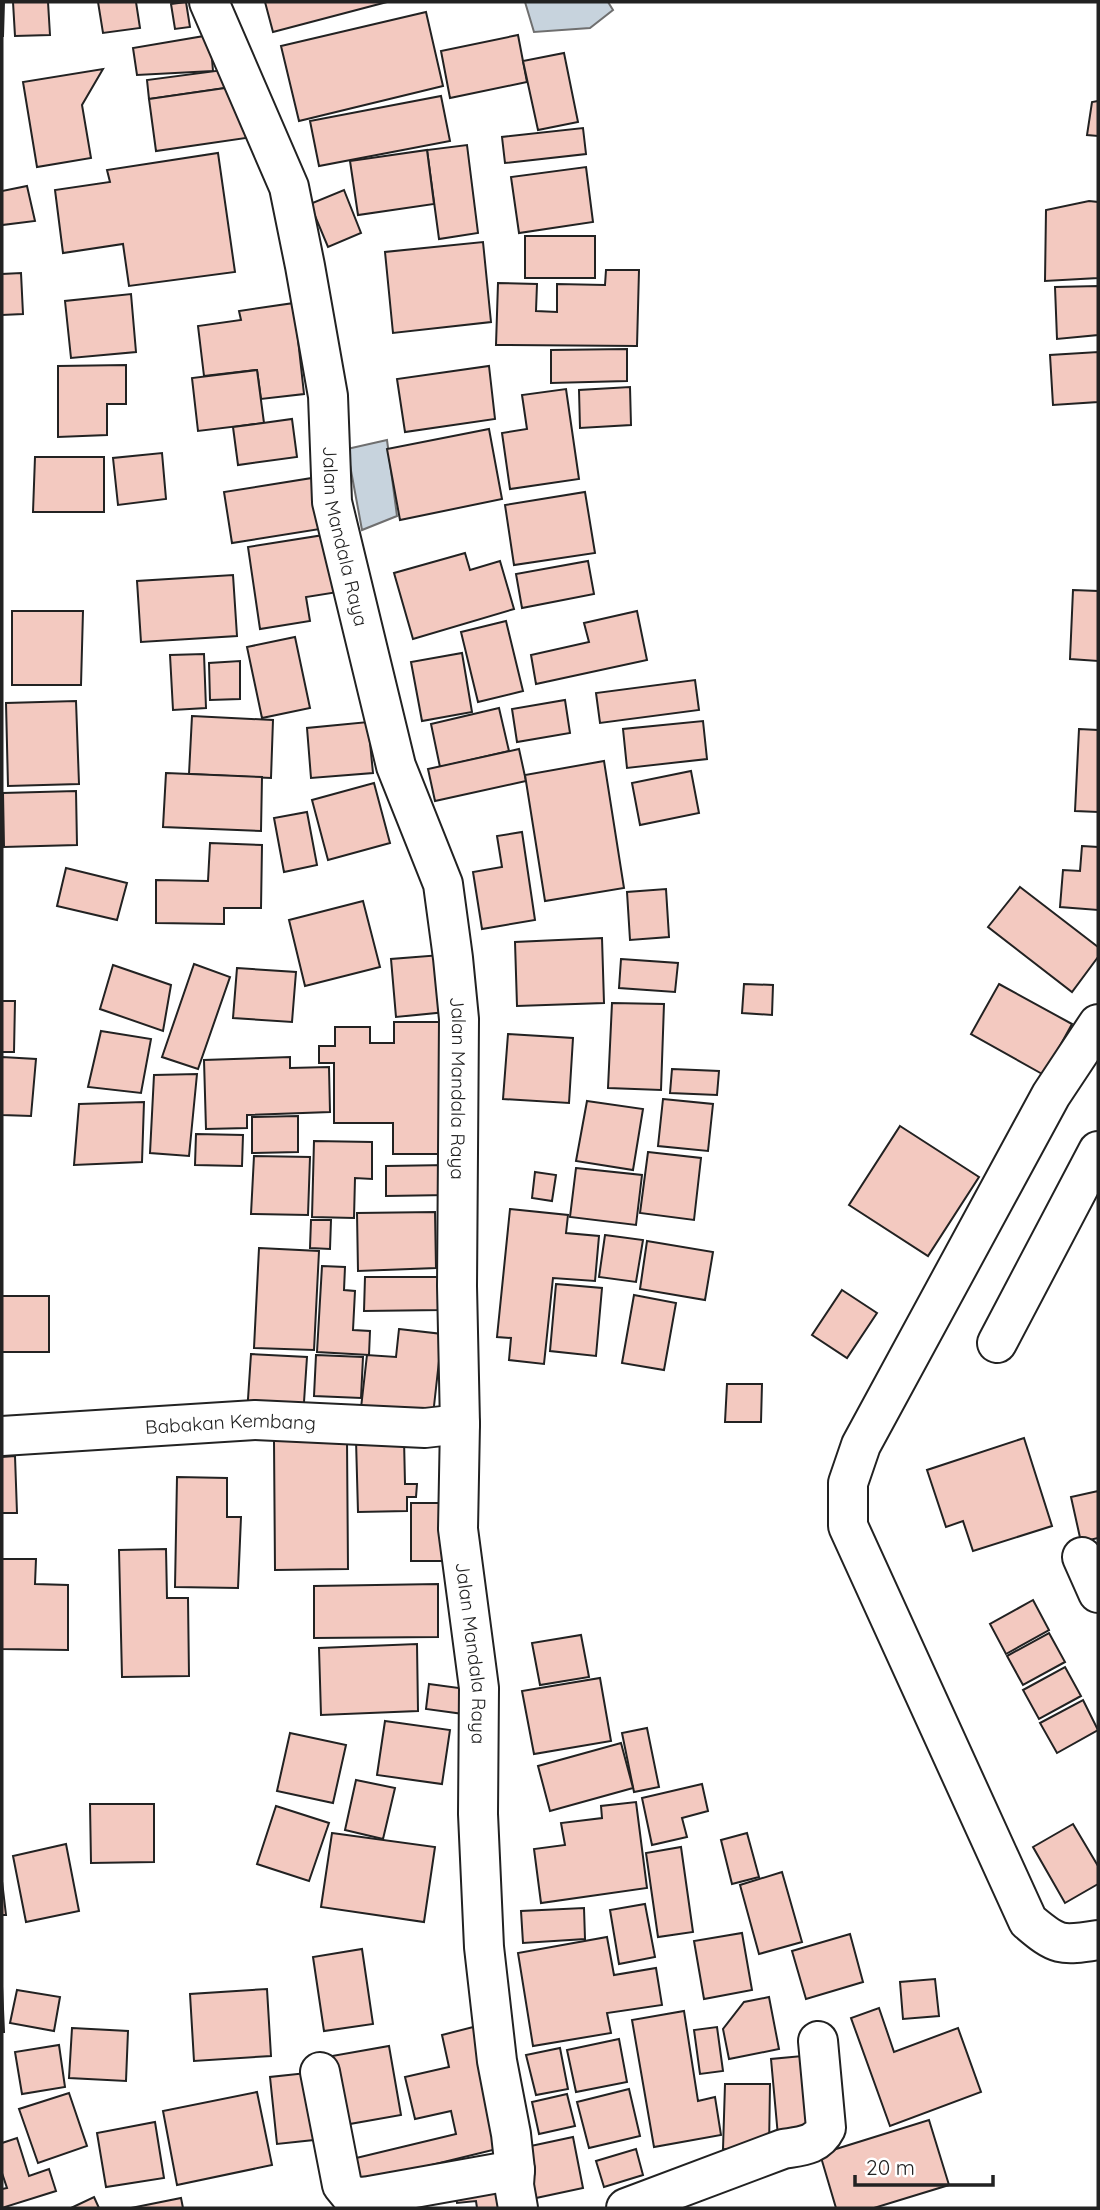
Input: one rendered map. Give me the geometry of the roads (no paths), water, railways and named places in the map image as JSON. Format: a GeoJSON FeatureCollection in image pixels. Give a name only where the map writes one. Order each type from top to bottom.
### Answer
{"type":"FeatureCollection","features":[{"type":"Feature","properties":{"kind":"street","name":"Jalan Mandala Raya"},"geometry":{"type":"LineString","coordinates":[[209,2],[289,187],[328,396],[332,502],[397,766],[443,884],[459,1020],[458,1529],[479,1688],[478,1814],[485,1947],[497,2061],[511,2134],[518,2208]]}},
{"type":"Feature","properties":{"kind":"street"},"geometry":{"type":"LineString","coordinates":[[1098,1024],[1051,1095],[860,1445],[848,1483],[848,1526],[1028,1921],[1050,1940],[1071,1945],[1098,1940]]}},
{"type":"Feature","properties":{"kind":"street"},"geometry":{"type":"LineString","coordinates":[[998,1343],[1098,1151]]}},
{"type":"Feature","properties":{"kind":"street","name":"Babakan Kembang"},"geometry":{"type":"LineString","coordinates":[[2,1436],[255,1420],[425,1428],[460,1424]]}},
{"type":"Feature","properties":{"kind":"street"},"geometry":{"type":"LineString","coordinates":[[1082,1557],[1098,1594]]}},
{"type":"Feature","properties":{"kind":"street"},"geometry":{"type":"LineString","coordinates":[[626,2208],[783,2149],[809,2145],[821,2138],[826,2129],[818,2041]]}},
{"type":"Feature","properties":{"kind":"street"},"geometry":{"type":"LineString","coordinates":[[320,2072],[342,2185],[351,2196],[364,2197],[515,2170]]}}]}
